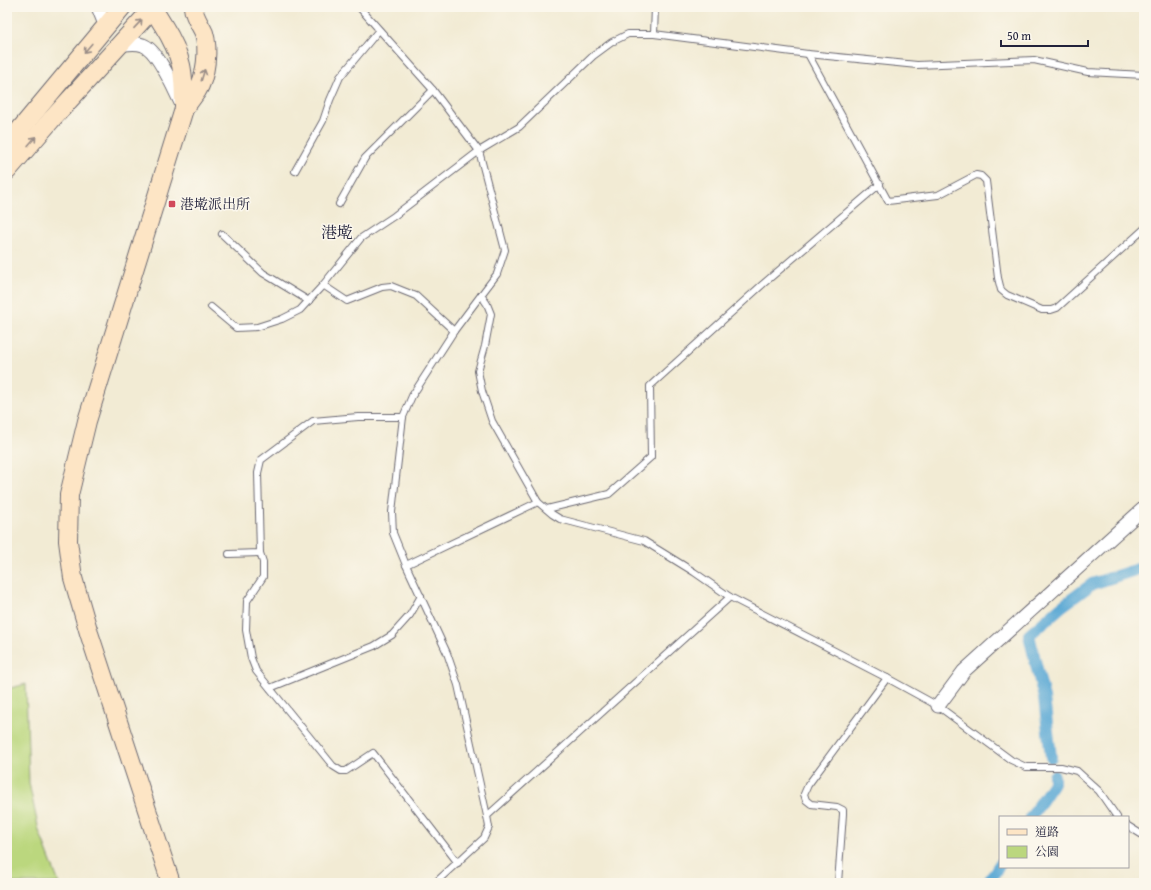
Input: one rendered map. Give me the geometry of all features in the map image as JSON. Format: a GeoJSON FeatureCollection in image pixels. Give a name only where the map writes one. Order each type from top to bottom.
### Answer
{"type":"FeatureCollection","features":[{"type":"Feature","properties":{"kind":"main road"},"geometry":{"type":"LineString","coordinates":[[7,145],[122,7]]}},
{"type":"Feature","properties":{"kind":"main road"},"geometry":{"type":"LineString","coordinates":[[7,171],[152,7],[172,40],[181,61],[184,75],[184,109],[87,421],[69,495],[68,540],[73,578],[89,632],[171,883]]}},
{"type":"Feature","properties":{"kind":"main road"},"geometry":{"type":"LineString","coordinates":[[184,109],[198,90],[205,66],[207,49],[204,33],[193,13],[193,7]]}},
{"type":"Feature","properties":{"kind":"street"},"geometry":{"type":"LineString","coordinates":[[98,7],[106,27]]}},
{"type":"Feature","properties":{"kind":"street"},"geometry":{"type":"LineString","coordinates":[[118,46],[135,43],[145,45],[157,57],[184,109]]}},
{"type":"Feature","properties":{"kind":"street"},"geometry":{"type":"LineString","coordinates":[[938,706],[964,670],[1144,508]]}},
{"type":"Feature","properties":{"kind":"lane"},"geometry":{"type":"LineString","coordinates":[[359,7],[433,90],[479,151],[505,250],[497,274],[454,331],[412,396],[403,416],[392,512],[393,532],[406,565],[447,653],[458,685],[489,827],[484,838],[434,883]]}},
{"type":"Feature","properties":{"kind":"lane"},"geometry":{"type":"LineString","coordinates":[[654,34],[655,7]]}},
{"type":"Feature","properties":{"kind":"lane"},"geometry":{"type":"LineString","coordinates":[[295,171],[323,121],[340,77],[379,30]]}},
{"type":"Feature","properties":{"kind":"lane"},"geometry":{"type":"LineString","coordinates":[[211,307],[236,328],[257,327],[282,319],[300,310],[323,285],[361,238],[394,216],[479,151],[519,127],[593,56],[612,42],[628,34],[654,34],[808,54],[917,65],[1034,60],[1088,72],[1144,75]]}},
{"type":"Feature","properties":{"kind":"lane"},"geometry":{"type":"LineString","coordinates":[[808,54],[888,201],[938,195],[976,175],[981,176],[986,181],[998,278],[1001,290],[1007,295],[1042,310],[1057,308],[1144,229]]}},
{"type":"Feature","properties":{"kind":"lane"},"geometry":{"type":"LineString","coordinates":[[339,204],[365,158],[433,90]]}},
{"type":"Feature","properties":{"kind":"lane"},"geometry":{"type":"LineString","coordinates":[[547,509],[609,494],[651,457],[650,386],[763,284],[880,184]]}},
{"type":"Feature","properties":{"kind":"lane"},"geometry":{"type":"LineString","coordinates":[[222,234],[263,273],[309,301]]}},
{"type":"Feature","properties":{"kind":"lane"},"geometry":{"type":"LineString","coordinates":[[323,285],[347,301],[382,287],[391,286],[416,296],[454,331]]}},
{"type":"Feature","properties":{"kind":"lane"},"geometry":{"type":"LineString","coordinates":[[481,295],[491,314],[485,346],[478,371],[482,391],[492,421],[538,502],[552,514],[560,518],[644,541],[694,572],[730,597],[938,706],[1011,760],[1026,768],[1061,767],[1077,771],[1099,791],[1117,816]]}},
{"type":"Feature","properties":{"kind":"lane"},"geometry":{"type":"LineString","coordinates":[[403,416],[358,417],[313,421],[261,460],[258,473],[260,553],[263,562],[263,577],[247,601],[246,630],[251,658],[256,671],[333,766],[341,771],[346,771],[373,753],[458,863]]}},
{"type":"Feature","properties":{"kind":"lane"},"geometry":{"type":"LineString","coordinates":[[406,565],[538,502]]}},
{"type":"Feature","properties":{"kind":"lane"},"geometry":{"type":"LineString","coordinates":[[229,554],[260,553]]}},
{"type":"Feature","properties":{"kind":"lane"},"geometry":{"type":"LineString","coordinates":[[270,688],[374,646],[392,635],[410,615],[421,596]]}},
{"type":"Feature","properties":{"kind":"lane"},"geometry":{"type":"LineString","coordinates":[[487,816],[730,597]]}},
{"type":"Feature","properties":{"kind":"lane"},"geometry":{"type":"LineString","coordinates":[[838,883],[844,814],[842,810],[837,807],[811,804],[806,800],[804,794],[808,784],[887,678]]}},
{"type":"Feature","properties":{"kind":"lane"},"geometry":{"type":"LineString","coordinates":[[1129,827],[1144,836]]}},
{"type":"Feature","properties":{"kind":"green space"},"geometry":{"type":"Polygon","coordinates":[[[26,684],[29,783],[39,831],[59,883],[7,883],[7,689],[26,684]]]}},
{"type":"Feature","properties":{"kind":"waterway"},"geometry":{"type":"LineString","coordinates":[[1051,757],[1044,698],[1029,635],[1061,607],[1092,584],[1144,567]]}},
{"type":"Feature","properties":{"kind":"waterway"},"geometry":{"type":"LineString","coordinates":[[1032,816],[1054,783],[1054,776]]}},
{"type":"Feature","properties":{"kind":"waterway"},"geometry":{"type":"LineString","coordinates":[[988,883],[999,866]]}},
{"type":"Feature","properties":{"kind":"place","name":"港墘派出所"},"geometry":{"type":"Point","coordinates":[172,204]}},
{"type":"Feature","properties":{"kind":"district","name":"港墘"},"geometry":{"type":"Point","coordinates":[337,232]}}]}
